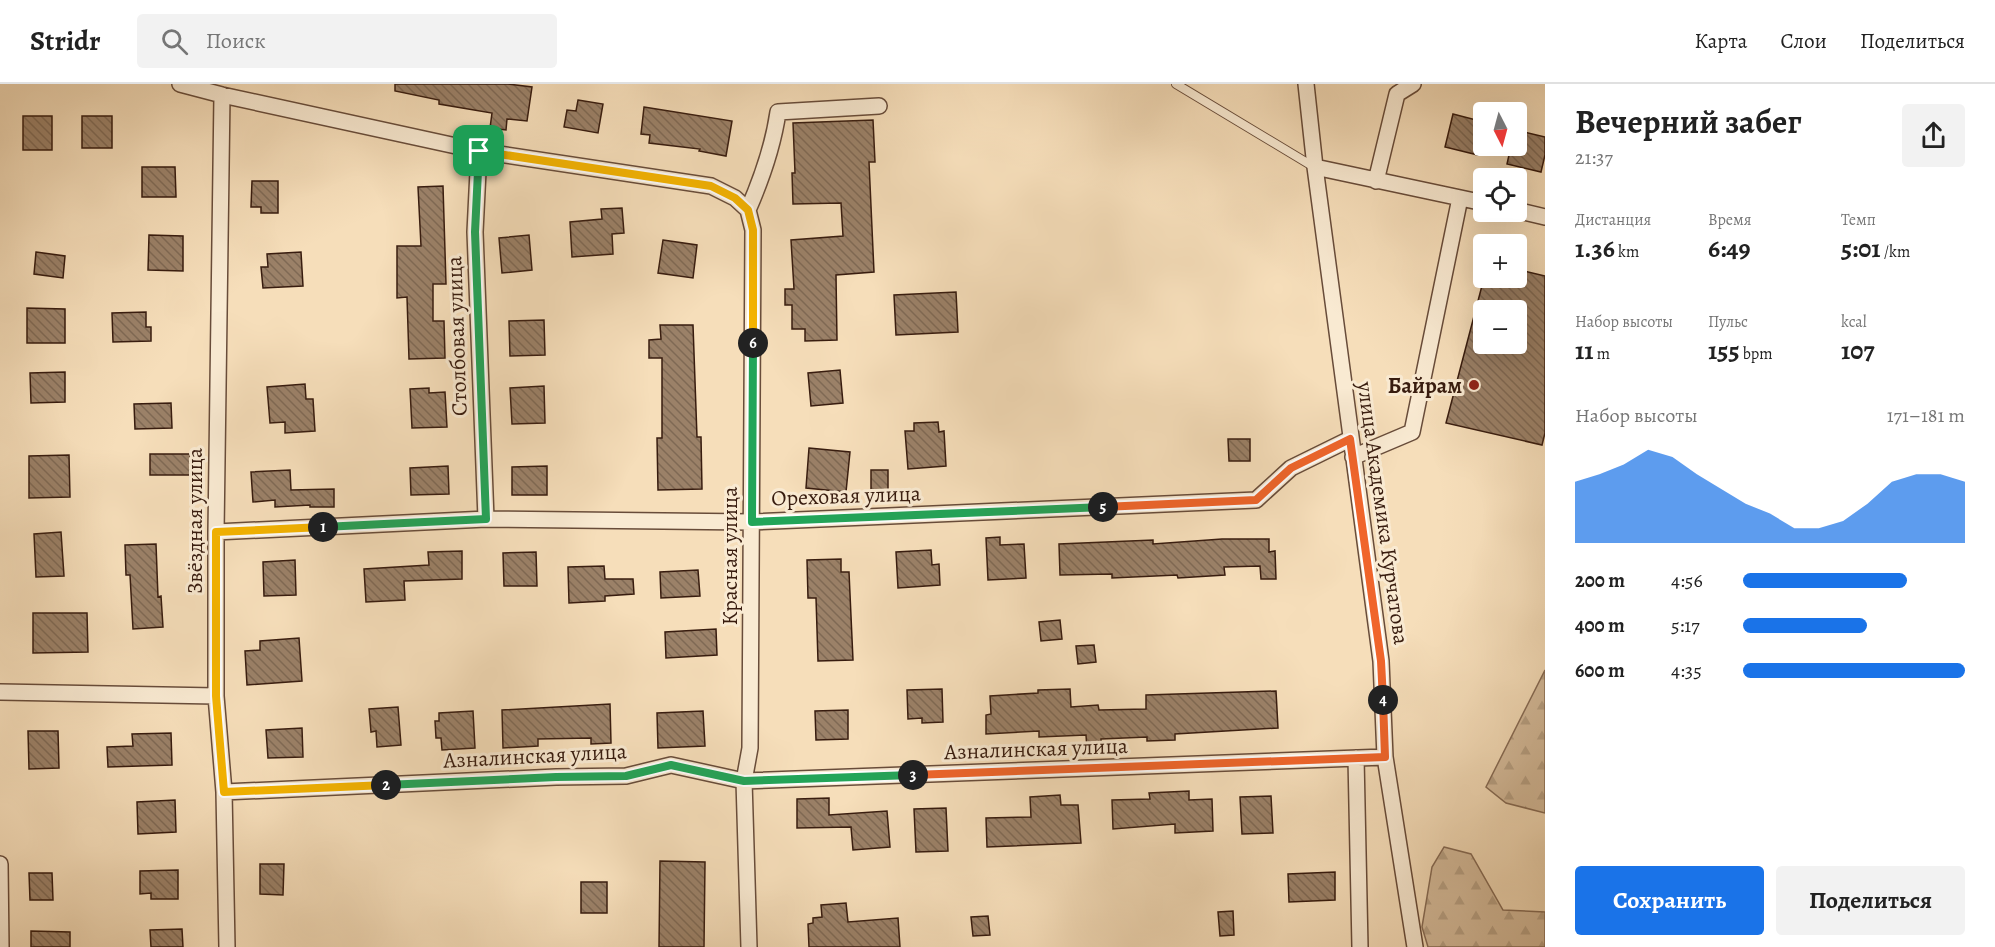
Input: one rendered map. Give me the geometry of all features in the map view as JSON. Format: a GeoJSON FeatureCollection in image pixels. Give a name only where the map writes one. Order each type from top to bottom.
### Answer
{"type":"FeatureCollection","features":[{"type":"Feature","properties":{"kind":"street"},"geometry":{"type":"LineString","coordinates":[[180,84],[479,151],[711,186],[735,198],[748,210],[766,167],[775,136],[778,112],[879,106]]}},
{"type":"Feature","properties":{"kind":"street","name":"улица Академика Курчатова"},"geometry":{"type":"LineString","coordinates":[[1306,84],[1350,439],[1381,661],[1385,757],[1415,947]]}},
{"type":"Feature","properties":{"kind":"street"},"geometry":{"type":"LineString","coordinates":[[1376,180],[1397,94],[1413,84]]}},
{"type":"Feature","properties":{"kind":"street","name":"Звёздная улица"},"geometry":{"type":"LineString","coordinates":[[222,95],[216,696],[224,792],[227,947]]}},
{"type":"Feature","properties":{"kind":"street","name":"Столбовая улица"},"geometry":{"type":"LineString","coordinates":[[479,151],[475,232],[486,519]]}},
{"type":"Feature","properties":{"kind":"street"},"geometry":{"type":"LineString","coordinates":[[1315,167],[1473,201]]}},
{"type":"Feature","properties":{"kind":"street"},"geometry":{"type":"LineString","coordinates":[[1353,457],[1412,432],[1460,198]]}},
{"type":"Feature","properties":{"kind":"street","name":"Красная улица"},"geometry":{"type":"LineString","coordinates":[[748,210],[753,230],[750,748],[744,781],[749,947]]}},
{"type":"Feature","properties":{"kind":"street"},"geometry":{"type":"LineString","coordinates":[[1527,212],[1545,216]]}},
{"type":"Feature","properties":{"kind":"street","name":"Ореховая улица"},"geometry":{"type":"LineString","coordinates":[[216,532],[486,519],[752,522],[1256,500],[1291,468],[1350,439]]}},
{"type":"Feature","properties":{"kind":"street"},"geometry":{"type":"LineString","coordinates":[[0,692],[216,696]]}},
{"type":"Feature","properties":{"kind":"street","name":"Азналинская улица"},"geometry":{"type":"LineString","coordinates":[[224,792],[626,776],[671,765],[744,781],[1385,757]]}},
{"type":"Feature","properties":{"kind":"street"},"geometry":{"type":"LineString","coordinates":[[1356,758],[1360,947]]}},
{"type":"Feature","properties":{"kind":"street"},"geometry":{"type":"LineString","coordinates":[[0,864],[1,947]]}},
{"type":"Feature","properties":{"kind":"lane"},"geometry":{"type":"LineString","coordinates":[[1176,84],[1315,167]]}},
{"type":"Feature","properties":{"kind":"green space"},"geometry":{"type":"Polygon","coordinates":[[[1545,670],[1545,813],[1506,803],[1486,787],[1545,670]]]}},
{"type":"Feature","properties":{"kind":"green space"},"geometry":{"type":"Polygon","coordinates":[[[1444,847],[1471,854],[1503,910],[1545,912],[1545,947],[1428,947],[1422,927],[1432,867],[1444,847]]]}},
{"type":"Feature","properties":{"kind":"building"},"geometry":{"type":"Polygon","coordinates":[[[395,84],[508,84],[532,87],[527,121],[507,119],[506,130],[490,128],[492,113],[439,104],[439,100],[395,91],[395,84]]]}},
{"type":"Feature","properties":{"kind":"building"},"geometry":{"type":"Polygon","coordinates":[[[578,100],[603,104],[598,133],[564,127],[567,110],[576,111],[578,100]]]}},
{"type":"Feature","properties":{"kind":"building"},"geometry":{"type":"Polygon","coordinates":[[[644,107],[732,121],[726,156],[699,151],[700,149],[649,143],[650,135],[641,134],[644,107]]]}},
{"type":"Feature","properties":{"kind":"building"},"geometry":{"type":"Polygon","coordinates":[[[1453,114],[1473,119],[1473,154],[1445,147],[1453,114]]]}},
{"type":"Feature","properties":{"kind":"building"},"geometry":{"type":"Polygon","coordinates":[[[23,116],[52,116],[52,150],[23,150],[23,116]]]}},
{"type":"Feature","properties":{"kind":"building"},"geometry":{"type":"Polygon","coordinates":[[[82,116],[112,116],[112,148],[82,148],[82,116]]]}},
{"type":"Feature","properties":{"kind":"building"},"geometry":{"type":"Polygon","coordinates":[[[873,120],[875,162],[869,162],[874,272],[836,275],[837,340],[805,341],[805,329],[792,329],[792,305],[785,305],[785,289],[794,289],[791,240],[843,236],[841,203],[793,204],[792,173],[795,173],[793,123],[873,120]]]}},
{"type":"Feature","properties":{"kind":"building"},"geometry":{"type":"Polygon","coordinates":[[[1527,133],[1545,137],[1545,155],[1541,172],[1507,164],[1509,156],[1527,156],[1527,133]]]}},
{"type":"Feature","properties":{"kind":"building"},"geometry":{"type":"Polygon","coordinates":[[[142,167],[175,167],[176,197],[142,197],[142,167]]]}},
{"type":"Feature","properties":{"kind":"building"},"geometry":{"type":"Polygon","coordinates":[[[252,181],[278,181],[278,213],[261,213],[261,207],[251,207],[252,181]]]}},
{"type":"Feature","properties":{"kind":"building"},"geometry":{"type":"Polygon","coordinates":[[[443,186],[446,284],[433,284],[433,321],[444,321],[445,358],[409,359],[407,297],[397,298],[397,246],[421,246],[418,187],[443,186]]]}},
{"type":"Feature","properties":{"kind":"building"},"geometry":{"type":"Polygon","coordinates":[[[622,208],[624,233],[612,234],[613,254],[572,257],[570,222],[602,219],[601,209],[622,208]]]}},
{"type":"Feature","properties":{"kind":"building"},"geometry":{"type":"Polygon","coordinates":[[[149,235],[183,236],[183,271],[148,270],[149,235]]]}},
{"type":"Feature","properties":{"kind":"building"},"geometry":{"type":"Polygon","coordinates":[[[529,235],[532,270],[502,273],[499,238],[529,235]]]}},
{"type":"Feature","properties":{"kind":"building"},"geometry":{"type":"Polygon","coordinates":[[[663,240],[697,245],[693,278],[658,273],[663,240]]]}},
{"type":"Feature","properties":{"kind":"building"},"geometry":{"type":"Polygon","coordinates":[[[36,252],[65,256],[63,278],[34,274],[36,252]]]}},
{"type":"Feature","properties":{"kind":"building"},"geometry":{"type":"Polygon","coordinates":[[[301,252],[303,286],[263,288],[261,267],[268,267],[267,254],[301,252]]]}},
{"type":"Feature","properties":{"kind":"building"},"geometry":{"type":"Polygon","coordinates":[[[1527,272],[1545,276],[1545,433],[1542,445],[1446,423],[1473,320],[1473,354],[1527,354],[1527,300],[1478,300],[1481,288],[1527,288],[1527,272]]]}},
{"type":"Feature","properties":{"kind":"building"},"geometry":{"type":"Polygon","coordinates":[[[956,292],[958,332],[896,335],[894,295],[956,292]]]}},
{"type":"Feature","properties":{"kind":"building"},"geometry":{"type":"Polygon","coordinates":[[[27,308],[65,309],[65,343],[27,343],[27,308]]]}},
{"type":"Feature","properties":{"kind":"building"},"geometry":{"type":"Polygon","coordinates":[[[146,312],[146,327],[151,327],[151,341],[113,342],[112,313],[146,312]]]}},
{"type":"Feature","properties":{"kind":"building"},"geometry":{"type":"Polygon","coordinates":[[[544,320],[545,355],[510,356],[509,321],[544,320]]]}},
{"type":"Feature","properties":{"kind":"building"},"geometry":{"type":"Polygon","coordinates":[[[660,325],[693,325],[697,437],[701,437],[702,489],[658,490],[657,438],[662,438],[662,358],[649,358],[649,340],[661,339],[660,325]]]}},
{"type":"Feature","properties":{"kind":"building"},"geometry":{"type":"Polygon","coordinates":[[[840,370],[843,403],[811,406],[808,373],[840,370]]]}},
{"type":"Feature","properties":{"kind":"building"},"geometry":{"type":"Polygon","coordinates":[[[65,372],[65,402],[31,403],[30,373],[65,372]]]}},
{"type":"Feature","properties":{"kind":"building"},"geometry":{"type":"Polygon","coordinates":[[[305,384],[306,399],[313,399],[315,431],[285,433],[285,422],[270,423],[267,387],[305,384]]]}},
{"type":"Feature","properties":{"kind":"building"},"geometry":{"type":"Polygon","coordinates":[[[544,386],[545,423],[512,424],[510,388],[544,386]]]}},
{"type":"Feature","properties":{"kind":"building"},"geometry":{"type":"Polygon","coordinates":[[[429,388],[429,393],[445,392],[447,427],[412,428],[410,389],[429,388]]]}},
{"type":"Feature","properties":{"kind":"building"},"geometry":{"type":"Polygon","coordinates":[[[171,403],[172,428],[135,429],[134,404],[171,403]]]}},
{"type":"Feature","properties":{"kind":"building"},"geometry":{"type":"Polygon","coordinates":[[[938,422],[939,432],[944,431],[946,466],[908,469],[905,431],[914,431],[914,423],[938,422]]]}},
{"type":"Feature","properties":{"kind":"building"},"geometry":{"type":"Polygon","coordinates":[[[1228,439],[1250,439],[1250,461],[1229,461],[1228,439]]]}},
{"type":"Feature","properties":{"kind":"building"},"geometry":{"type":"Polygon","coordinates":[[[809,448],[850,452],[846,492],[806,488],[809,448]]]}},
{"type":"Feature","properties":{"kind":"building"},"geometry":{"type":"Polygon","coordinates":[[[150,454],[190,454],[190,475],[150,475],[150,454]]]}},
{"type":"Feature","properties":{"kind":"building"},"geometry":{"type":"Polygon","coordinates":[[[69,455],[70,497],[29,498],[29,456],[69,455]]]}},
{"type":"Feature","properties":{"kind":"building"},"geometry":{"type":"Polygon","coordinates":[[[448,466],[449,494],[411,495],[410,468],[448,466]]]}},
{"type":"Feature","properties":{"kind":"building"},"geometry":{"type":"Polygon","coordinates":[[[547,466],[547,495],[512,495],[512,467],[547,466]]]}},
{"type":"Feature","properties":{"kind":"building"},"geometry":{"type":"Polygon","coordinates":[[[290,470],[291,490],[334,489],[334,507],[310,507],[310,505],[275,507],[275,500],[253,502],[251,472],[290,470]]]}},
{"type":"Feature","properties":{"kind":"building"},"geometry":{"type":"Polygon","coordinates":[[[871,470],[888,470],[888,494],[871,494],[871,470]]]}},
{"type":"Feature","properties":{"kind":"building"},"geometry":{"type":"Polygon","coordinates":[[[61,532],[64,576],[36,577],[34,534],[61,532]]]}},
{"type":"Feature","properties":{"kind":"building"},"geometry":{"type":"Polygon","coordinates":[[[1000,537],[1000,545],[1024,544],[1026,578],[988,580],[986,538],[1000,537]]]}},
{"type":"Feature","properties":{"kind":"building"},"geometry":{"type":"Polygon","coordinates":[[[1222,539],[1269,539],[1269,552],[1275,551],[1276,579],[1261,579],[1260,566],[1224,567],[1225,575],[1178,578],[1177,575],[1112,578],[1112,574],[1060,575],[1059,544],[1153,540],[1153,544],[1222,539]]]}},
{"type":"Feature","properties":{"kind":"building"},"geometry":{"type":"Polygon","coordinates":[[[156,544],[158,597],[161,596],[163,627],[133,629],[130,575],[126,575],[125,545],[156,544]]]}},
{"type":"Feature","properties":{"kind":"building"},"geometry":{"type":"Polygon","coordinates":[[[931,550],[932,565],[939,564],[940,585],[898,588],[896,552],[931,550]]]}},
{"type":"Feature","properties":{"kind":"building"},"geometry":{"type":"Polygon","coordinates":[[[462,551],[462,579],[404,581],[405,600],[366,602],[364,569],[429,565],[428,552],[462,551]]]}},
{"type":"Feature","properties":{"kind":"building"},"geometry":{"type":"Polygon","coordinates":[[[536,552],[537,586],[504,586],[503,553],[536,552]]]}},
{"type":"Feature","properties":{"kind":"building"},"geometry":{"type":"Polygon","coordinates":[[[841,559],[841,572],[849,572],[853,660],[818,661],[816,598],[808,598],[807,560],[841,559]]]}},
{"type":"Feature","properties":{"kind":"building"},"geometry":{"type":"Polygon","coordinates":[[[295,560],[296,595],[264,596],[263,562],[295,560]]]}},
{"type":"Feature","properties":{"kind":"building"},"geometry":{"type":"Polygon","coordinates":[[[604,566],[605,579],[633,579],[634,594],[605,596],[605,601],[569,603],[568,567],[604,566]]]}},
{"type":"Feature","properties":{"kind":"building"},"geometry":{"type":"Polygon","coordinates":[[[698,570],[700,596],[661,598],[660,572],[698,570]]]}},
{"type":"Feature","properties":{"kind":"building"},"geometry":{"type":"Polygon","coordinates":[[[33,613],[87,613],[88,652],[33,653],[33,613]]]}},
{"type":"Feature","properties":{"kind":"building"},"geometry":{"type":"Polygon","coordinates":[[[1060,620],[1062,639],[1041,641],[1039,622],[1060,620]]]}},
{"type":"Feature","properties":{"kind":"building"},"geometry":{"type":"Polygon","coordinates":[[[716,629],[717,655],[666,658],[665,632],[716,629]]]}},
{"type":"Feature","properties":{"kind":"building"},"geometry":{"type":"Polygon","coordinates":[[[299,638],[302,681],[247,685],[245,651],[260,650],[260,641],[299,638]]]}},
{"type":"Feature","properties":{"kind":"building"},"geometry":{"type":"Polygon","coordinates":[[[1094,645],[1096,662],[1078,664],[1076,646],[1094,645]]]}},
{"type":"Feature","properties":{"kind":"building"},"geometry":{"type":"Polygon","coordinates":[[[942,689],[943,722],[922,723],[922,718],[908,719],[907,690],[942,689]]]}},
{"type":"Feature","properties":{"kind":"building"},"geometry":{"type":"Polygon","coordinates":[[[1070,689],[1071,707],[1098,705],[1099,710],[1146,709],[1146,695],[1276,691],[1278,728],[1175,734],[1175,740],[1147,741],[1147,737],[1101,739],[1101,749],[1087,750],[1086,735],[1039,737],[1039,731],[986,734],[986,715],[991,714],[990,696],[1070,689]]]}},
{"type":"Feature","properties":{"kind":"building"},"geometry":{"type":"Polygon","coordinates":[[[610,704],[611,743],[591,744],[591,738],[538,739],[538,746],[503,748],[502,710],[610,704]]]}},
{"type":"Feature","properties":{"kind":"building"},"geometry":{"type":"Polygon","coordinates":[[[398,707],[401,745],[377,747],[376,731],[371,732],[369,709],[398,707]]]}},
{"type":"Feature","properties":{"kind":"building"},"geometry":{"type":"Polygon","coordinates":[[[848,710],[848,739],[816,740],[815,711],[848,710]]]}},
{"type":"Feature","properties":{"kind":"building"},"geometry":{"type":"Polygon","coordinates":[[[473,711],[475,748],[442,750],[441,738],[436,738],[435,721],[439,721],[439,713],[473,711]]]}},
{"type":"Feature","properties":{"kind":"building"},"geometry":{"type":"Polygon","coordinates":[[[703,711],[705,746],[658,748],[657,713],[703,711]]]}},
{"type":"Feature","properties":{"kind":"building"},"geometry":{"type":"Polygon","coordinates":[[[302,728],[303,757],[268,758],[266,730],[302,728]]]}},
{"type":"Feature","properties":{"kind":"building"},"geometry":{"type":"Polygon","coordinates":[[[28,731],[58,731],[59,768],[29,769],[28,731]]]}},
{"type":"Feature","properties":{"kind":"building"},"geometry":{"type":"Polygon","coordinates":[[[171,733],[172,765],[108,767],[107,747],[133,746],[132,734],[171,733]]]}},
{"type":"Feature","properties":{"kind":"building"},"geometry":{"type":"Polygon","coordinates":[[[1189,791],[1189,800],[1212,799],[1213,831],[1175,833],[1175,824],[1113,829],[1112,800],[1150,799],[1149,793],[1189,791]]]}},
{"type":"Feature","properties":{"kind":"building"},"geometry":{"type":"Polygon","coordinates":[[[1060,795],[1061,805],[1078,805],[1081,843],[987,847],[986,818],[1031,817],[1030,797],[1060,795]]]}},
{"type":"Feature","properties":{"kind":"building"},"geometry":{"type":"Polygon","coordinates":[[[1271,796],[1273,833],[1242,834],[1240,797],[1271,796]]]}},
{"type":"Feature","properties":{"kind":"building"},"geometry":{"type":"Polygon","coordinates":[[[829,798],[829,815],[887,811],[890,847],[853,850],[851,827],[797,828],[797,799],[829,798]]]}},
{"type":"Feature","properties":{"kind":"building"},"geometry":{"type":"Polygon","coordinates":[[[175,800],[176,832],[138,834],[137,802],[175,800]]]}},
{"type":"Feature","properties":{"kind":"building"},"geometry":{"type":"Polygon","coordinates":[[[946,808],[948,851],[916,852],[914,809],[946,808]]]}},
{"type":"Feature","properties":{"kind":"building"},"geometry":{"type":"Polygon","coordinates":[[[660,861],[705,862],[704,947],[659,947],[660,861]]]}},
{"type":"Feature","properties":{"kind":"building"},"geometry":{"type":"Polygon","coordinates":[[[260,864],[284,864],[283,895],[260,894],[260,864]]]}},
{"type":"Feature","properties":{"kind":"building"},"geometry":{"type":"Polygon","coordinates":[[[178,870],[178,899],[151,899],[151,893],[140,894],[140,871],[178,870]]]}},
{"type":"Feature","properties":{"kind":"building"},"geometry":{"type":"Polygon","coordinates":[[[1335,872],[1335,900],[1289,902],[1288,874],[1335,872]]]}},
{"type":"Feature","properties":{"kind":"building"},"geometry":{"type":"Polygon","coordinates":[[[29,873],[52,873],[53,900],[30,900],[29,873]]]}},
{"type":"Feature","properties":{"kind":"building"},"geometry":{"type":"Polygon","coordinates":[[[581,882],[607,882],[607,913],[581,913],[581,882]]]}},
{"type":"Feature","properties":{"kind":"building"},"geometry":{"type":"Polygon","coordinates":[[[846,903],[848,922],[898,918],[900,947],[809,947],[808,924],[813,923],[813,918],[822,917],[821,905],[846,903]]]}},
{"type":"Feature","properties":{"kind":"building"},"geometry":{"type":"Polygon","coordinates":[[[1233,911],[1234,935],[1220,936],[1218,912],[1233,911]]]}},
{"type":"Feature","properties":{"kind":"building"},"geometry":{"type":"Polygon","coordinates":[[[988,916],[990,935],[973,936],[971,917],[988,916]]]}},
{"type":"Feature","properties":{"kind":"building"},"geometry":{"type":"Polygon","coordinates":[[[182,929],[183,947],[151,947],[150,930],[182,929]]]}},
{"type":"Feature","properties":{"kind":"building"},"geometry":{"type":"Polygon","coordinates":[[[31,931],[70,932],[70,947],[31,947],[31,931]]]}},
{"type":"Feature","properties":{"kind":"place","name":"Байрам"},"geometry":{"type":"Point","coordinates":[1474,385]}},
{"type":"Feature","properties":{"kind":"route"},"geometry":{"type":"LineString","coordinates":[[479,151],[711,186],[735,198],[748,210],[753,230],[752,522],[1256,500],[1291,468],[1350,439],[1381,661],[1385,757],[744,781],[671,765],[626,776],[224,792],[216,696],[216,532],[486,519],[475,232],[479,151]]}}]}
